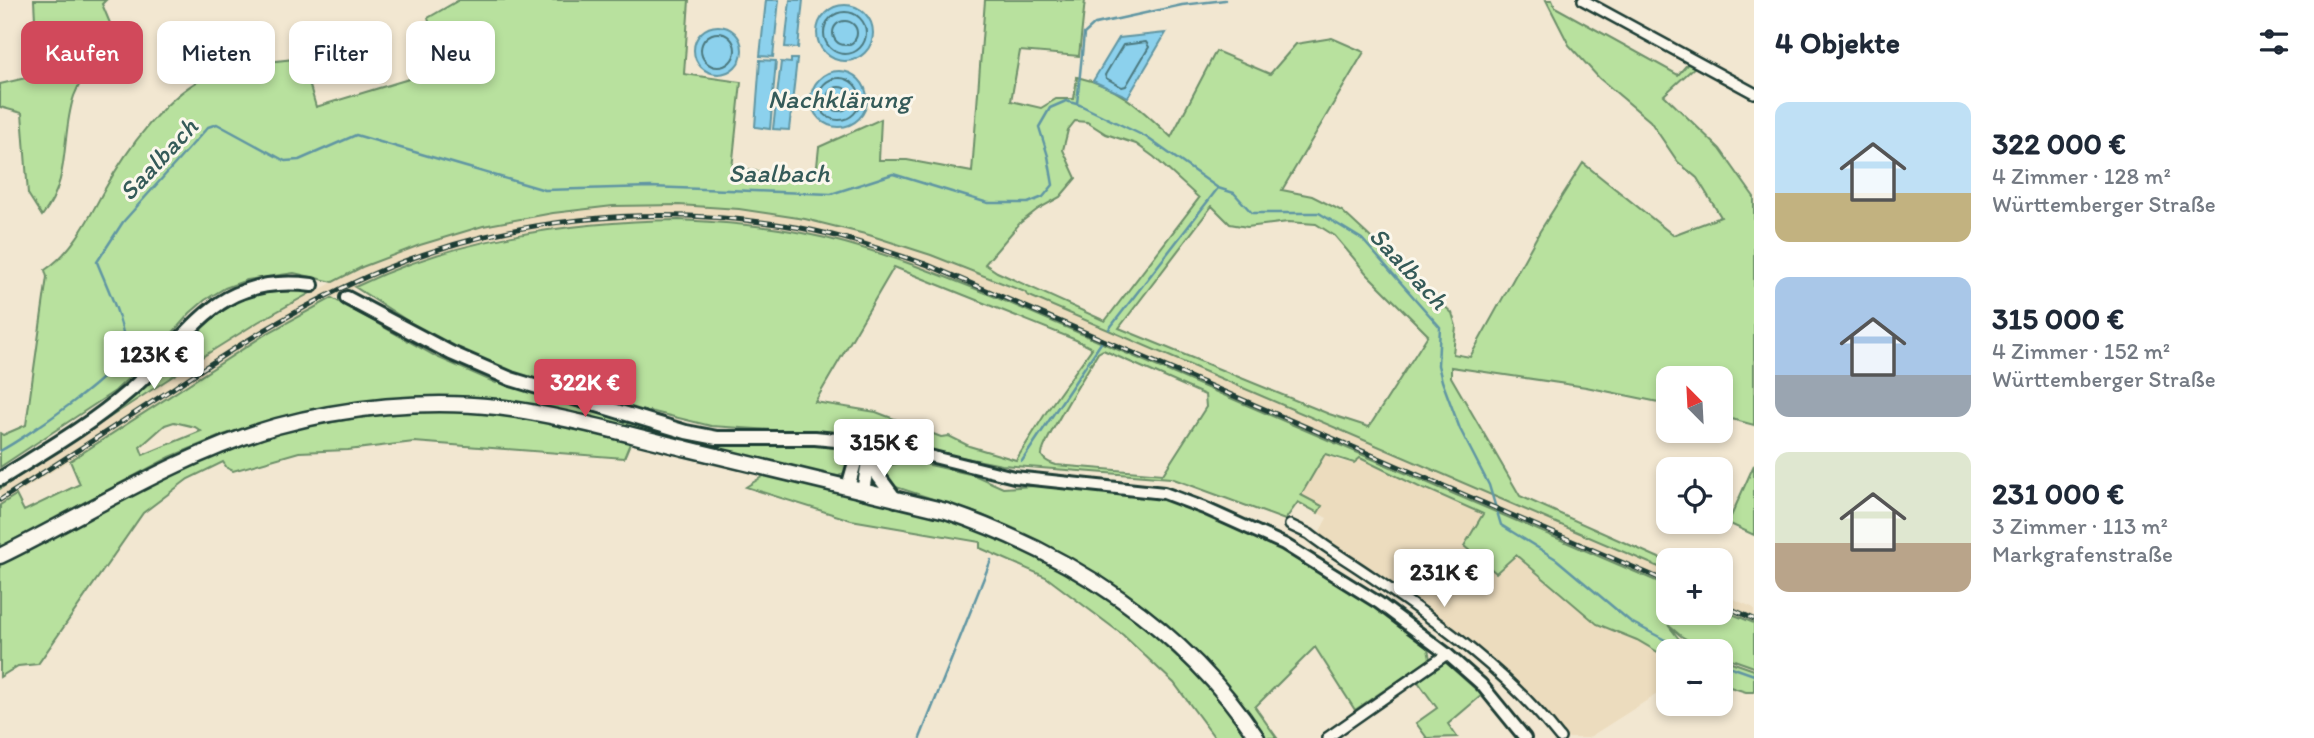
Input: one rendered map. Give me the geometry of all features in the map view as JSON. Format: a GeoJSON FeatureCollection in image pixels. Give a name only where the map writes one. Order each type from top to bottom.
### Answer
{"type":"FeatureCollection","features":[{"type":"Feature","properties":{"kind":"main road"},"geometry":{"type":"LineString","coordinates":[[0,479],[128,393],[207,311],[248,289],[292,283],[312,285]]}},
{"type":"Feature","properties":{"kind":"main road"},"geometry":{"type":"LineString","coordinates":[[348,298],[452,353],[511,379],[685,432],[717,438],[839,440],[856,448],[896,500]]}},
{"type":"Feature","properties":{"kind":"main road"},"geometry":{"type":"LineString","coordinates":[[0,556],[175,465],[226,443],[279,426],[330,415],[420,404],[474,405],[534,413],[946,511],[1024,541],[1075,569],[1128,605],[1206,672],[1257,738]]}},
{"type":"Feature","properties":{"kind":"main road"},"geometry":{"type":"LineString","coordinates":[[848,487],[856,459],[856,448]]}},
{"type":"Feature","properties":{"kind":"main road"},"geometry":{"type":"LineString","coordinates":[[863,491],[868,462]]}},
{"type":"Feature","properties":{"kind":"street"},"geometry":{"type":"LineString","coordinates":[[1583,0],[1754,93]]}},
{"type":"Feature","properties":{"kind":"street"},"geometry":{"type":"LineString","coordinates":[[856,448],[893,447],[1014,477],[1164,493],[1204,508],[1284,544],[1379,603],[1447,654],[1481,684],[1525,738]]}},
{"type":"Feature","properties":{"kind":"street"},"geometry":{"type":"LineString","coordinates":[[868,462],[918,454]]}},
{"type":"Feature","properties":{"kind":"street"},"geometry":{"type":"LineString","coordinates":[[1290,525],[1309,534],[1420,610],[1477,653],[1522,693],[1560,738]]}},
{"type":"Feature","properties":{"kind":"street"},"geometry":{"type":"LineString","coordinates":[[1327,738],[1447,654]]}},
{"type":"Feature","properties":{"kind":"shaded area"},"geometry":{"type":"Polygon","coordinates":[[[679,205],[739,209],[804,219],[869,235],[931,255],[1025,292],[1656,566],[1656,581],[927,269],[802,233],[738,223],[679,220],[542,230],[487,240],[369,280],[266,334],[0,505],[0,489],[258,322],[362,267],[420,245],[483,226],[553,213],[613,206],[679,205]]]}},
{"type":"Feature","properties":{"kind":"shaded area"},"geometry":{"type":"Polygon","coordinates":[[[1325,454],[1353,463],[1360,458],[1425,490],[1483,514],[1464,546],[1515,555],[1597,624],[1637,640],[1656,651],[1656,695],[1588,738],[1566,738],[1545,711],[1500,666],[1423,605],[1321,537],[1320,531],[1327,518],[1318,513],[1321,507],[1301,495],[1325,454]]]}},
{"type":"Feature","properties":{"kind":"shaded area"},"geometry":{"type":"Polygon","coordinates":[[[1733,599],[1754,608],[1754,623],[1733,614],[1733,599]]]}},
{"type":"Feature","properties":{"kind":"green space"},"geometry":{"type":"Polygon","coordinates":[[[34,0],[106,0],[102,4],[109,21],[35,21],[34,0]]]}},
{"type":"Feature","properties":{"kind":"green space"},"geometry":{"type":"Polygon","coordinates":[[[459,0],[689,0],[684,74],[741,82],[732,169],[816,176],[819,147],[881,119],[879,160],[907,160],[972,172],[985,0],[1085,0],[1079,56],[1020,51],[1011,101],[1041,108],[1056,99],[1074,99],[1077,77],[1092,81],[1128,100],[1171,137],[1216,51],[1270,74],[1296,44],[1332,38],[1364,52],[1282,190],[1312,196],[1342,211],[1452,313],[1456,326],[1453,354],[1470,357],[1540,231],[1583,163],[1673,235],[1721,217],[1697,178],[1678,162],[1650,121],[1599,78],[1569,45],[1546,0],[1552,0],[1555,7],[1678,75],[1690,61],[1697,65],[1664,95],[1720,149],[1754,197],[1754,425],[1733,419],[1733,366],[1656,366],[1656,402],[1586,387],[1451,367],[1451,377],[1520,496],[1656,557],[1656,566],[1025,292],[931,255],[869,235],[805,219],[739,209],[679,205],[613,206],[553,213],[483,226],[420,245],[362,267],[333,282],[294,273],[247,280],[225,288],[190,313],[154,354],[115,391],[0,467],[0,433],[3,435],[26,425],[47,277],[45,270],[71,245],[111,177],[135,142],[164,108],[193,84],[275,84],[275,61],[289,59],[289,84],[309,84],[316,107],[406,80],[406,84],[495,84],[495,21],[429,21],[428,18],[459,0]],[[1075,121],[1068,130],[1063,150],[1076,178],[1060,197],[1020,223],[985,264],[1105,321],[1199,198],[1136,144],[1106,134],[1087,122],[1075,121]],[[1212,206],[1119,328],[1329,414],[1369,427],[1428,335],[1367,274],[1335,236],[1316,224],[1288,222],[1247,227],[1230,224],[1212,206]]]}},
{"type":"Feature","properties":{"kind":"green space"},"geometry":{"type":"Polygon","coordinates":[[[21,79],[21,84],[80,84],[70,112],[58,187],[42,216],[28,194],[22,113],[0,107],[0,84],[21,79]]]}},
{"type":"Feature","properties":{"kind":"green space"},"geometry":{"type":"Polygon","coordinates":[[[679,220],[756,226],[802,233],[872,251],[986,293],[1656,581],[1656,625],[1668,625],[1679,639],[1656,639],[1656,651],[1637,640],[1597,624],[1516,555],[1496,573],[1464,546],[1483,514],[1425,490],[1360,458],[1354,463],[1325,454],[1301,495],[1322,506],[1318,513],[1298,502],[1285,520],[1171,478],[1002,465],[847,435],[711,426],[650,411],[650,416],[558,389],[453,350],[355,287],[393,270],[473,245],[554,229],[679,220]],[[894,267],[815,402],[876,412],[941,437],[949,436],[969,446],[1016,460],[1092,348],[894,267]],[[1103,350],[1098,353],[1066,406],[1048,438],[1042,456],[1056,465],[1163,474],[1206,407],[1205,395],[1103,350]]]}},
{"type":"Feature","properties":{"kind":"green space"},"geometry":{"type":"Polygon","coordinates":[[[312,292],[199,359],[0,489],[0,485],[60,447],[198,326],[233,302],[263,293],[312,292]]]}},
{"type":"Feature","properties":{"kind":"green space"},"geometry":{"type":"Polygon","coordinates":[[[332,298],[437,357],[496,383],[498,381],[633,423],[703,441],[830,446],[847,451],[851,457],[848,470],[839,476],[825,475],[632,428],[515,404],[284,416],[223,435],[170,457],[0,547],[0,505],[16,495],[24,511],[80,484],[70,461],[266,334],[332,298]],[[174,422],[165,425],[140,447],[143,455],[201,431],[174,422]]]}},
{"type":"Feature","properties":{"kind":"green space"},"geometry":{"type":"Polygon","coordinates":[[[454,410],[525,416],[631,441],[624,458],[414,442],[348,450],[299,452],[233,471],[223,462],[188,479],[143,513],[38,664],[18,666],[0,677],[0,564],[184,468],[274,431],[386,414],[454,410]]]}},
{"type":"Feature","properties":{"kind":"green space"},"geometry":{"type":"Polygon","coordinates":[[[903,459],[974,475],[1003,488],[1032,486],[1148,495],[1177,502],[1282,548],[1373,605],[1424,643],[1430,659],[1355,710],[1315,647],[1255,707],[1277,738],[1264,738],[1248,714],[1086,569],[982,515],[893,486],[882,472],[888,464],[903,459]]]}},
{"type":"Feature","properties":{"kind":"green space"},"geometry":{"type":"Polygon","coordinates":[[[1754,465],[1754,535],[1733,525],[1733,512],[1754,465]]]}},
{"type":"Feature","properties":{"kind":"green space"},"geometry":{"type":"Polygon","coordinates":[[[765,475],[929,513],[983,531],[1042,558],[1095,589],[1145,628],[1212,691],[1248,738],[1215,738],[1174,683],[1123,635],[1046,577],[980,548],[980,542],[851,520],[746,487],[765,475]]]}},
{"type":"Feature","properties":{"kind":"green space"},"geometry":{"type":"Polygon","coordinates":[[[1733,614],[1754,623],[1754,667],[1733,660],[1733,639],[1686,639],[1668,625],[1733,625],[1733,614]]]}},
{"type":"Feature","properties":{"kind":"green space"},"geometry":{"type":"Polygon","coordinates":[[[1443,660],[1482,695],[1448,724],[1457,737],[1427,738],[1416,723],[1437,708],[1416,679],[1443,660]]]}},
{"type":"Feature","properties":{"kind":"green space"},"geometry":{"type":"Polygon","coordinates":[[[1733,663],[1754,670],[1754,692],[1733,688],[1733,663]]]}},
{"type":"Feature","properties":{"kind":"water"},"geometry":{"type":"Polygon","coordinates":[[[766,0],[779,0],[773,57],[760,56],[766,0]]]}},
{"type":"Feature","properties":{"kind":"water"},"geometry":{"type":"Polygon","coordinates":[[[790,0],[803,0],[798,48],[785,47],[790,0]]]}},
{"type":"Feature","properties":{"kind":"water","name":"Nachklärung"},"geometry":{"type":"Polygon","coordinates":[[[840,5],[850,5],[865,13],[871,22],[871,44],[865,53],[850,61],[840,61],[822,49],[817,38],[817,28],[829,10],[840,5]]]}},
{"type":"Feature","properties":{"kind":"water","name":"Nachklärung"},"geometry":{"type":"Polygon","coordinates":[[[718,26],[727,27],[735,33],[741,41],[741,59],[735,67],[727,73],[718,74],[709,73],[701,67],[695,59],[694,50],[695,41],[701,33],[709,27],[718,26]]]}},
{"type":"Feature","properties":{"kind":"water"},"geometry":{"type":"Polygon","coordinates":[[[1166,33],[1128,97],[1093,81],[1119,38],[1166,33]]]}},
{"type":"Feature","properties":{"kind":"water"},"geometry":{"type":"Polygon","coordinates":[[[791,59],[797,59],[789,130],[773,129],[781,62],[791,63],[791,59]]]}},
{"type":"Feature","properties":{"kind":"water"},"geometry":{"type":"Polygon","coordinates":[[[760,60],[776,61],[770,129],[755,127],[760,60]]]}},
{"type":"Feature","properties":{"kind":"water","name":"Nachklärung"},"geometry":{"type":"Polygon","coordinates":[[[833,71],[845,71],[859,79],[867,93],[865,110],[859,119],[845,127],[833,127],[816,115],[811,105],[811,93],[823,76],[833,71]]]}},
{"type":"Feature","properties":{"kind":"waterway"},"geometry":{"type":"LineString","coordinates":[[1077,104],[1084,34],[1095,24],[1182,5],[1225,0]]}},
{"type":"Feature","properties":{"kind":"waterway","name":"Saalbach"},"geometry":{"type":"LineString","coordinates":[[0,451],[90,389],[119,360],[124,350],[122,330],[97,262],[123,222],[208,127],[217,124],[285,161],[299,160],[356,135],[545,190],[651,187],[831,194],[893,174],[988,203],[1028,203],[1043,197],[1053,185],[1039,127],[1050,108],[1066,101],[1146,137],[1218,188],[1234,193],[1252,213],[1319,213],[1362,239],[1440,327],[1438,365],[1442,381],[1460,429],[1489,485],[1501,525],[1556,559],[1631,622],[1663,639]]}},
{"type":"Feature","properties":{"kind":"waterway"},"geometry":{"type":"LineString","coordinates":[[1109,329],[1218,188]]}},
{"type":"Feature","properties":{"kind":"waterway"},"geometry":{"type":"LineString","coordinates":[[1022,461],[1101,343]]}},
{"type":"Feature","properties":{"kind":"waterway"},"geometry":{"type":"LineString","coordinates":[[920,738],[991,560]]}},
{"type":"Feature","properties":{"kind":"waterway","name":"Saalbach"},"geometry":{"type":"LineString","coordinates":[[1733,668],[1754,675]]}},
{"type":"Feature","properties":{"kind":"railway"},"geometry":{"type":"LineString","coordinates":[[0,500],[241,345],[315,302],[366,277],[418,256],[525,228],[635,216],[691,216],[746,220],[817,231],[928,265],[1656,577]]}},
{"type":"Feature","properties":{"kind":"railway"},"geometry":{"type":"LineString","coordinates":[[1733,610],[1754,619]]}}]}
